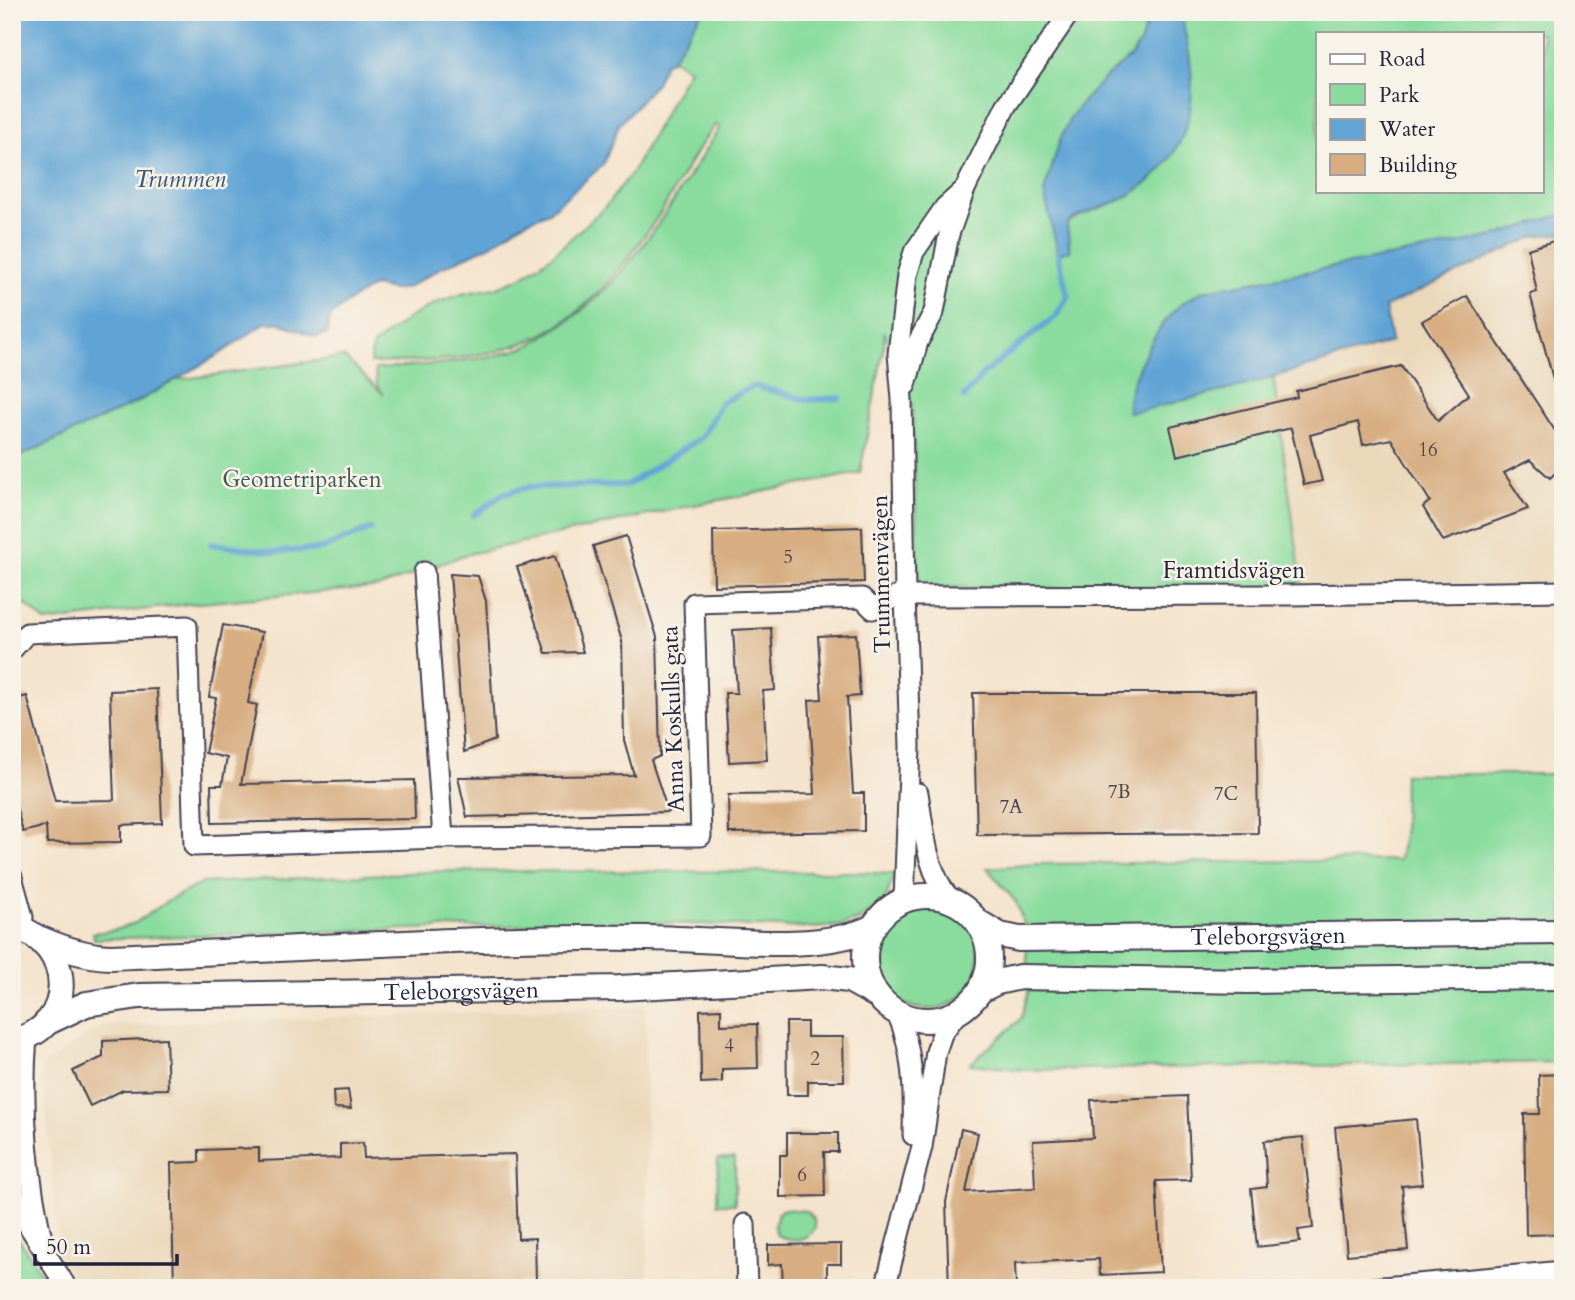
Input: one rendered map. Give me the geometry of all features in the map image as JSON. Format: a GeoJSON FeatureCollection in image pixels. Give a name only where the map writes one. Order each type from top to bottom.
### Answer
{"type":"FeatureCollection","features":[{"type":"Feature","properties":{"kind":"main road"},"geometry":{"type":"LineString","coordinates":[[927,896],[951,900],[966,909],[978,922],[986,938],[990,956],[988,973],[981,990],[975,999],[958,1013],[938,1020],[912,1018],[897,1013],[878,996],[869,980],[865,962],[873,927],[887,911],[904,900],[927,896]]}},
{"type":"Feature","properties":{"kind":"main road","name":"Teleborgsvägen"},"geometry":{"type":"LineString","coordinates":[[978,922],[1000,935],[1019,939],[1563,932]]}},
{"type":"Feature","properties":{"kind":"main road"},"geometry":{"type":"LineString","coordinates":[[25,931],[70,951],[110,957],[399,943],[647,938],[832,940],[873,927]]}},
{"type":"Feature","properties":{"kind":"main road"},"geometry":{"type":"LineString","coordinates":[[25,931],[55,957],[61,980],[58,1003],[28,1033]]}},
{"type":"Feature","properties":{"kind":"main road","name":"Teleborgsvägen"},"geometry":{"type":"LineString","coordinates":[[28,1033],[86,1004],[104,999],[139,996],[619,988],[822,977],[849,980],[878,996]]}},
{"type":"Feature","properties":{"kind":"main road","name":"Teleborgsvägen"},"geometry":{"type":"LineString","coordinates":[[981,990],[997,982],[1020,977],[1248,981],[1563,978]]}},
{"type":"Feature","properties":{"kind":"street","name":"Trummenvägen"},"geometry":{"type":"LineString","coordinates":[[902,400],[918,342],[934,312],[949,234],[965,189],[1006,106],[1070,12]]}},
{"type":"Feature","properties":{"kind":"street","name":"Trummenvägen"},"geometry":{"type":"LineString","coordinates":[[904,900],[910,747],[902,400],[898,354],[907,275],[914,252],[945,207],[965,189]]}},
{"type":"Feature","properties":{"kind":"street"},"geometry":{"type":"LineString","coordinates":[[424,572],[443,838]]}},
{"type":"Feature","properties":{"kind":"street","name":"Framtidsvägen"},"geometry":{"type":"LineString","coordinates":[[905,596],[1563,591]]}},
{"type":"Feature","properties":{"kind":"street","name":"Anna Koskulls gata"},"geometry":{"type":"LineString","coordinates":[[12,650],[27,634],[187,626],[194,846],[443,838],[701,836],[694,603],[862,598],[873,609],[895,597],[905,596]]}},
{"type":"Feature","properties":{"kind":"street","name":"Trummenvägen"},"geometry":{"type":"LineString","coordinates":[[910,747],[933,870],[940,888],[951,900]]}},
{"type":"Feature","properties":{"kind":"street"},"geometry":{"type":"LineString","coordinates":[[12,877],[25,931]]}},
{"type":"Feature","properties":{"kind":"street"},"geometry":{"type":"LineString","coordinates":[[897,1013],[909,1050],[913,1084],[913,1174]]}},
{"type":"Feature","properties":{"kind":"street"},"geometry":{"type":"LineString","coordinates":[[885,1288],[922,1147],[939,1042],[958,1013]]}},
{"type":"Feature","properties":{"kind":"street"},"geometry":{"type":"LineString","coordinates":[[28,1033],[24,1121],[30,1180],[44,1248]]}},
{"type":"Feature","properties":{"kind":"street"},"geometry":{"type":"LineString","coordinates":[[12,1188],[19,1210],[67,1288]]}},
{"type":"Feature","properties":{"kind":"street"},"geometry":{"type":"LineString","coordinates":[[745,1224],[747,1288]]}},
{"type":"Feature","properties":{"kind":"street"},"geometry":{"type":"LineString","coordinates":[[1372,1288],[1563,1271]]}},
{"type":"Feature","properties":{"kind":"shaded area"},"geometry":{"type":"Polygon","coordinates":[[[1563,233],[1563,591],[1303,593],[1273,375],[1391,342],[1385,307],[1535,236],[1563,233]]]}},
{"type":"Feature","properties":{"kind":"shaded area"},"geometry":{"type":"Polygon","coordinates":[[[645,1006],[648,1288],[80,1288],[59,1257],[42,1066],[101,1026],[645,1006]]]}},
{"type":"Feature","properties":{"kind":"green space","name":"Geometriparken"},"geometry":{"type":"Polygon","coordinates":[[[702,12],[1563,12],[1563,233],[1535,236],[1385,307],[1391,342],[1273,376],[1303,593],[919,587],[912,405],[884,331],[884,345],[860,473],[689,506],[464,555],[380,587],[188,604],[45,622],[12,592],[12,460],[135,403],[176,380],[344,357],[384,395],[377,385],[375,369],[449,363],[505,353],[530,345],[578,313],[626,267],[647,240],[720,127],[716,124],[657,218],[619,269],[589,301],[556,327],[537,337],[497,351],[434,360],[370,363],[373,345],[410,317],[436,303],[465,293],[495,288],[522,277],[553,255],[606,206],[633,171],[689,69],[672,59],[702,12]]]}},
{"type":"Feature","properties":{"kind":"green space"},"geometry":{"type":"Polygon","coordinates":[[[1404,774],[1563,774],[1563,1062],[1024,1070],[970,1064],[1021,1019],[1028,993],[1026,930],[1016,902],[987,868],[1037,864],[1399,860],[1403,836],[1404,774]]]}},
{"type":"Feature","properties":{"kind":"green space"},"geometry":{"type":"Polygon","coordinates":[[[446,871],[895,874],[884,902],[859,920],[839,926],[811,928],[634,922],[94,939],[93,933],[115,930],[135,923],[169,900],[202,883],[446,871]]]}},
{"type":"Feature","properties":{"kind":"green space"},"geometry":{"type":"Polygon","coordinates":[[[927,905],[947,909],[964,920],[975,937],[979,957],[975,977],[964,994],[947,1005],[927,1009],[907,1005],[890,994],[879,977],[875,957],[879,937],[890,920],[907,909],[927,905]]]}},
{"type":"Feature","properties":{"kind":"green space"},"geometry":{"type":"Polygon","coordinates":[[[735,1158],[735,1204],[717,1204],[718,1159],[735,1158]]]}},
{"type":"Feature","properties":{"kind":"green space"},"geometry":{"type":"Polygon","coordinates":[[[784,1209],[806,1211],[814,1219],[815,1228],[812,1233],[798,1239],[777,1235],[774,1227],[778,1213],[784,1209]]]}},
{"type":"Feature","properties":{"kind":"green space"},"geometry":{"type":"Polygon","coordinates":[[[12,1228],[50,1288],[12,1288],[12,1228]]]}},
{"type":"Feature","properties":{"kind":"water","name":"Trummen"},"geometry":{"type":"Polygon","coordinates":[[[12,12],[702,12],[672,59],[665,63],[656,83],[619,125],[603,165],[549,212],[523,223],[491,245],[441,268],[407,288],[393,290],[374,286],[330,317],[327,334],[316,337],[280,323],[265,323],[220,354],[135,403],[12,460],[12,12]]]}},
{"type":"Feature","properties":{"kind":"water"},"geometry":{"type":"Polygon","coordinates":[[[1150,12],[1182,12],[1192,83],[1187,124],[1169,160],[1156,175],[1120,200],[1083,214],[1067,224],[1070,251],[1058,253],[1044,192],[1061,137],[1084,100],[1132,55],[1141,41],[1150,12]]]}},
{"type":"Feature","properties":{"kind":"water"},"geometry":{"type":"Polygon","coordinates":[[[1563,214],[1563,233],[1535,236],[1385,307],[1391,342],[1243,386],[1128,412],[1128,400],[1137,371],[1153,340],[1179,306],[1202,291],[1458,244],[1498,235],[1563,214]]]}},
{"type":"Feature","properties":{"kind":"building"},"geometry":{"type":"Polygon","coordinates":[[[1563,238],[1563,396],[1558,397],[1530,294],[1537,292],[1528,249],[1563,238]]]}},
{"type":"Feature","properties":{"kind":"building"},"geometry":{"type":"Polygon","coordinates":[[[1467,296],[1563,443],[1563,465],[1550,478],[1530,460],[1504,473],[1528,509],[1443,541],[1423,507],[1430,501],[1391,439],[1363,445],[1358,422],[1310,435],[1322,481],[1304,485],[1291,428],[1177,456],[1170,427],[1297,397],[1296,391],[1401,366],[1438,421],[1469,394],[1422,321],[1467,296]]]}},
{"type":"Feature","properties":{"kind":"building"},"geometry":{"type":"Polygon","coordinates":[[[862,527],[864,582],[714,586],[713,531],[862,527]]]}},
{"type":"Feature","properties":{"kind":"building"},"geometry":{"type":"Polygon","coordinates":[[[626,536],[657,637],[660,756],[651,760],[668,812],[467,817],[458,777],[634,775],[624,740],[622,641],[593,546],[626,536]]]}},
{"type":"Feature","properties":{"kind":"building"},"geometry":{"type":"Polygon","coordinates":[[[555,556],[583,652],[546,653],[517,567],[555,556]]]}},
{"type":"Feature","properties":{"kind":"building"},"geometry":{"type":"Polygon","coordinates":[[[450,574],[478,576],[486,601],[495,740],[464,752],[450,574]]]}},
{"type":"Feature","properties":{"kind":"building"},"geometry":{"type":"Polygon","coordinates":[[[223,625],[262,632],[248,703],[257,705],[241,784],[414,780],[415,819],[212,823],[211,785],[222,785],[227,758],[205,753],[216,698],[209,697],[223,625]]]}},
{"type":"Feature","properties":{"kind":"building"},"geometry":{"type":"Polygon","coordinates":[[[771,628],[775,690],[763,691],[767,760],[729,762],[725,693],[737,693],[733,630],[771,628]]]}},
{"type":"Feature","properties":{"kind":"building"},"geometry":{"type":"Polygon","coordinates":[[[856,634],[860,696],[847,697],[853,793],[864,793],[864,831],[729,833],[728,795],[815,794],[809,700],[822,699],[818,636],[856,634]]]}},
{"type":"Feature","properties":{"kind":"building"},"geometry":{"type":"Polygon","coordinates":[[[157,689],[162,823],[121,825],[121,842],[47,843],[46,826],[23,832],[12,791],[12,700],[27,696],[55,801],[114,800],[110,691],[157,689]]]}},
{"type":"Feature","properties":{"kind":"building"},"geometry":{"type":"Polygon","coordinates":[[[973,693],[1256,693],[1258,833],[977,835],[973,693]]]}},
{"type":"Feature","properties":{"kind":"building"},"geometry":{"type":"Polygon","coordinates":[[[721,1009],[721,1025],[757,1024],[758,1068],[722,1069],[722,1082],[701,1083],[700,1010],[721,1009]]]}},
{"type":"Feature","properties":{"kind":"building"},"geometry":{"type":"Polygon","coordinates":[[[786,1022],[807,1022],[807,1037],[843,1037],[844,1081],[808,1081],[808,1095],[787,1095],[786,1022]]]}},
{"type":"Feature","properties":{"kind":"building"},"geometry":{"type":"Polygon","coordinates":[[[166,1038],[168,1089],[123,1090],[90,1106],[73,1071],[103,1057],[103,1041],[166,1038]]]}},
{"type":"Feature","properties":{"kind":"building"},"geometry":{"type":"Polygon","coordinates":[[[1562,1074],[1563,1234],[1526,1235],[1524,1114],[1540,1114],[1539,1075],[1562,1074]]]}},
{"type":"Feature","properties":{"kind":"building"},"geometry":{"type":"Polygon","coordinates":[[[348,1090],[351,1109],[334,1108],[333,1091],[348,1090]]]}},
{"type":"Feature","properties":{"kind":"building"},"geometry":{"type":"Polygon","coordinates":[[[1187,1096],[1191,1180],[1156,1181],[1161,1272],[1100,1275],[1099,1259],[1015,1263],[1016,1288],[949,1288],[946,1202],[961,1129],[978,1133],[966,1192],[1035,1188],[1033,1141],[1093,1138],[1091,1100],[1187,1096]]]}},
{"type":"Feature","properties":{"kind":"building"},"geometry":{"type":"Polygon","coordinates":[[[1416,1119],[1422,1184],[1402,1186],[1408,1250],[1347,1255],[1335,1127],[1416,1119]]]}},
{"type":"Feature","properties":{"kind":"building"},"geometry":{"type":"Polygon","coordinates":[[[787,1133],[838,1133],[838,1152],[824,1152],[825,1196],[780,1197],[780,1155],[787,1155],[787,1133]]]}},
{"type":"Feature","properties":{"kind":"building"},"geometry":{"type":"Polygon","coordinates":[[[1303,1137],[1313,1228],[1298,1230],[1300,1242],[1257,1247],[1251,1189],[1267,1187],[1264,1141],[1303,1137]]]}},
{"type":"Feature","properties":{"kind":"building"},"geometry":{"type":"Polygon","coordinates":[[[363,1143],[364,1158],[515,1154],[518,1239],[535,1238],[536,1281],[519,1282],[519,1288],[174,1288],[171,1163],[199,1162],[199,1150],[259,1148],[259,1161],[340,1158],[340,1144],[363,1143]]]}},
{"type":"Feature","properties":{"kind":"building"},"geometry":{"type":"Polygon","coordinates":[[[841,1244],[841,1264],[827,1264],[827,1288],[783,1288],[782,1264],[768,1265],[768,1245],[841,1244]]]}},
{"type":"Feature","properties":{"kind":"waterway"},"geometry":{"type":"LineString","coordinates":[[964,397],[983,374],[1056,316],[1068,296],[1058,253]]}},
{"type":"Feature","properties":{"kind":"waterway"},"geometry":{"type":"LineString","coordinates":[[474,515],[503,494],[528,487],[627,485],[702,437],[722,402],[754,386],[808,400],[840,398]]}},
{"type":"Feature","properties":{"kind":"waterway"},"geometry":{"type":"LineString","coordinates":[[211,544],[275,552],[321,549],[371,529]]}}]}
